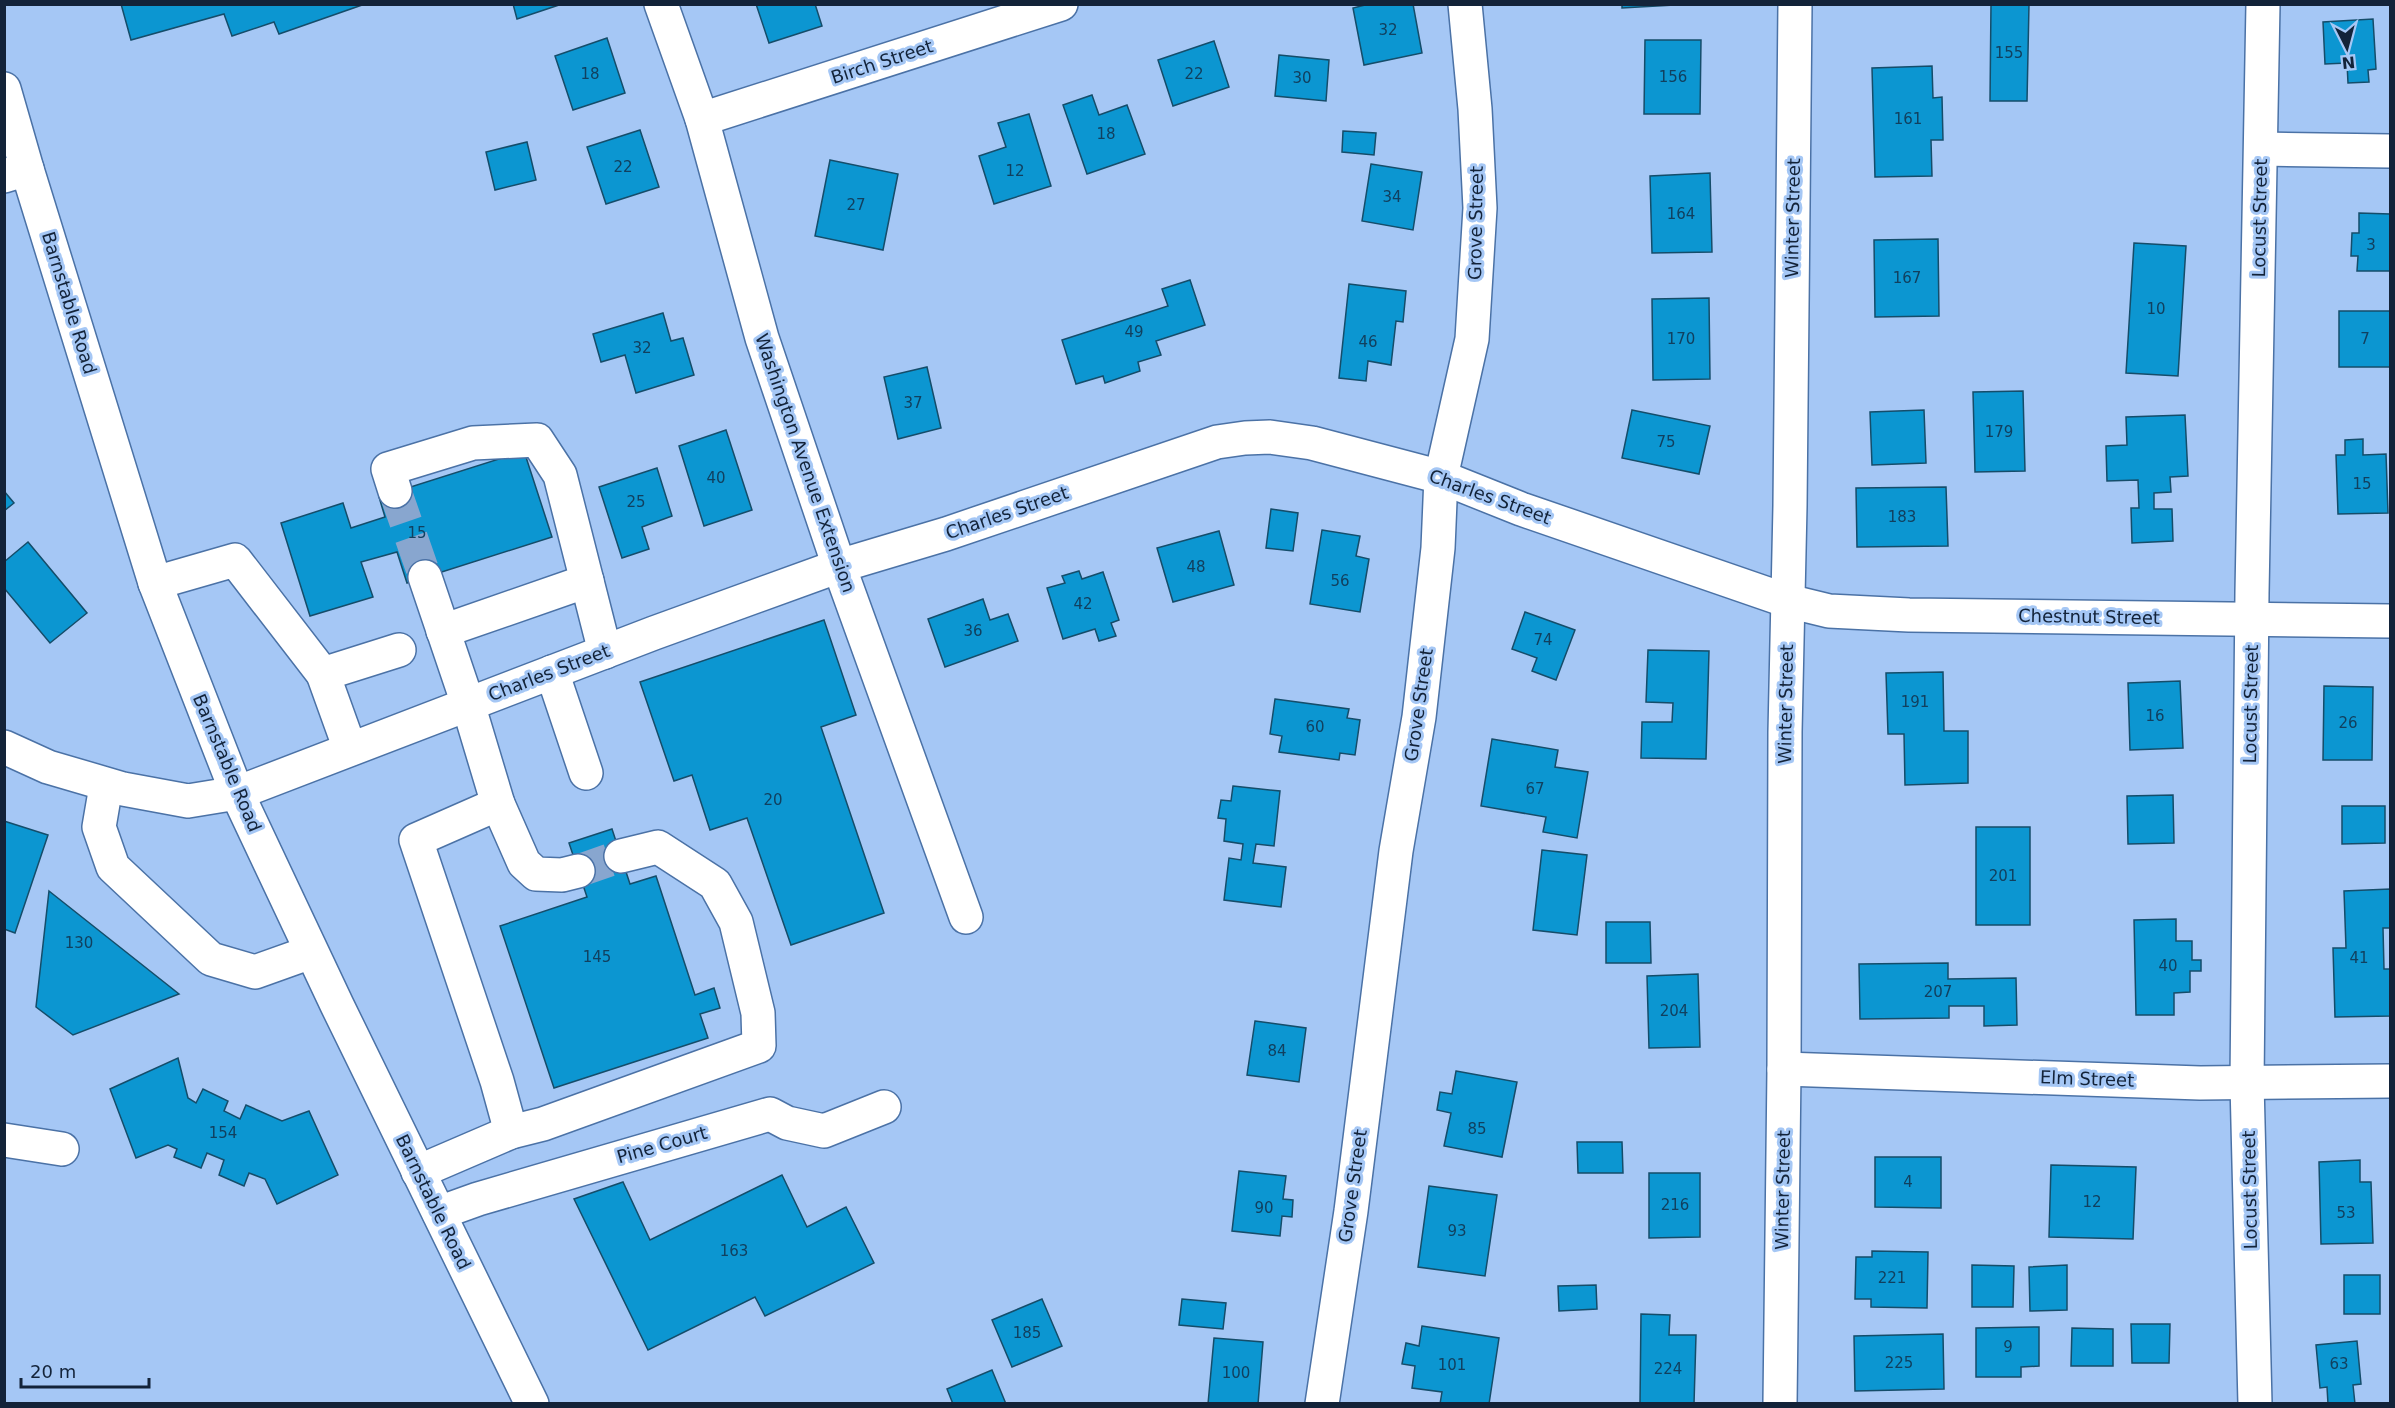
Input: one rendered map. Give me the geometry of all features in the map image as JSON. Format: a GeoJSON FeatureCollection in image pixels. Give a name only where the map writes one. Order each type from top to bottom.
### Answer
{"type":"FeatureCollection","features":[{"type":"Feature","properties":{"kind":"street","name":"Washington Avenue Extension"},"geometry":{"type":"LineString","coordinates":[[661,4],[702,119],[762,338],[839,566],[966,916]]}},
{"type":"Feature","properties":{"kind":"street","name":"Birch Street"},"geometry":{"type":"LineString","coordinates":[[702,119],[1061,4]]}},
{"type":"Feature","properties":{"kind":"street","name":"Grove Street"},"geometry":{"type":"LineString","coordinates":[[1322,1404],[1351,1211],[1396,851],[1419,717],[1438,548],[1441,477],[1472,339],[1480,208],[1475,109],[1464,4]]}},
{"type":"Feature","properties":{"kind":"street","name":"Winter Street"},"geometry":{"type":"LineString","coordinates":[[1780,1404],[1785,732],[1795,4]]}},
{"type":"Feature","properties":{"kind":"street","name":"Locust Street"},"geometry":{"type":"LineString","coordinates":[[2255,1404],[2247,1083],[2252,619],[2263,4]]}},
{"type":"Feature","properties":{"kind":"street","name":"Barnstable Road"},"geometry":{"type":"LineString","coordinates":[[4,89],[16,173],[155,583],[237,793],[311,952],[532,1404]]}},
{"type":"Feature","properties":{"kind":"street"},"geometry":{"type":"LineString","coordinates":[[2261,149],[2391,151]]}},
{"type":"Feature","properties":{"kind":"street","name":"Charles Street"},"geometry":{"type":"LineString","coordinates":[[4,747],[48,766],[106,786],[188,801],[237,793],[605,652],[839,566],[946,534],[1217,442],[1245,438],[1270,437],[1312,443],[1441,477],[1521,509],[1788,601]]}},
{"type":"Feature","properties":{"kind":"street"},"geometry":{"type":"LineString","coordinates":[[395,491],[388,469],[472,443],[537,440],[560,476],[605,652]]}},
{"type":"Feature","properties":{"kind":"street"},"geometry":{"type":"LineString","coordinates":[[155,583],[236,560],[323,674],[350,749]]}},
{"type":"Feature","properties":{"kind":"street"},"geometry":{"type":"LineString","coordinates":[[425,577],[468,704],[498,804],[524,863],[536,874],[562,874],[578,871]]}},
{"type":"Feature","properties":{"kind":"street"},"geometry":{"type":"LineString","coordinates":[[443,631],[587,581]]}},
{"type":"Feature","properties":{"kind":"street","name":"Chestnut Street"},"geometry":{"type":"LineString","coordinates":[[1788,601],[1829,611],[1897,615],[2391,621]]}},
{"type":"Feature","properties":{"kind":"street"},"geometry":{"type":"LineString","coordinates":[[323,674],[399,650]]}},
{"type":"Feature","properties":{"kind":"street"},"geometry":{"type":"LineString","coordinates":[[552,672],[586,773]]}},
{"type":"Feature","properties":{"kind":"street"},"geometry":{"type":"LineString","coordinates":[[106,786],[99,826],[113,867],[211,959],[255,972],[311,952]]}},
{"type":"Feature","properties":{"kind":"street"},"geometry":{"type":"LineString","coordinates":[[498,804],[416,840],[497,1081],[511,1132]]}},
{"type":"Feature","properties":{"kind":"street"},"geometry":{"type":"LineString","coordinates":[[418,1172],[511,1132],[543,1124],[759,1046],[758,1013],[736,922],[715,884],[658,847],[621,856]]}},
{"type":"Feature","properties":{"kind":"street","name":"Elm Street"},"geometry":{"type":"LineString","coordinates":[[1784,1069],[2247,1083],[2391,1081]]}},
{"type":"Feature","properties":{"kind":"street","name":"Pine Court"},"geometry":{"type":"LineString","coordinates":[[439,1214],[478,1199],[770,1114],[787,1123],[824,1131],[884,1107]]}},
{"type":"Feature","properties":{"kind":"street"},"geometry":{"type":"LineString","coordinates":[[4,1140],[62,1149]]}},
{"type":"Feature","properties":{"kind":"building"},"geometry":{"type":"Polygon","coordinates":[[[121,4],[365,4],[279,34],[274,22],[232,36],[224,14],[131,40],[121,4]]]}},
{"type":"Feature","properties":{"kind":"building"},"geometry":{"type":"Polygon","coordinates":[[[513,4],[562,4],[517,19],[513,4]]]}},
{"type":"Feature","properties":{"kind":"building"},"geometry":{"type":"Polygon","coordinates":[[[756,4],[815,4],[822,26],[769,43],[756,4]]]}},
{"type":"Feature","properties":{"kind":"building"},"geometry":{"type":"Polygon","coordinates":[[[1369,4],[1413,4],[1422,53],[1364,65],[1353,8],[1369,4]]]}},
{"type":"Feature","properties":{"kind":"building"},"geometry":{"type":"Polygon","coordinates":[[[1622,4],[1674,4],[1674,5],[1622,8],[1622,4]]]}},
{"type":"Feature","properties":{"kind":"building"},"geometry":{"type":"Polygon","coordinates":[[[1991,4],[2029,4],[2027,101],[1990,101],[1991,4]]]}},
{"type":"Feature","properties":{"kind":"building"},"geometry":{"type":"Polygon","coordinates":[[[2373,19],[2376,69],[2368,70],[2369,82],[2348,83],[2347,63],[2325,64],[2323,22],[2373,19]]]}},
{"type":"Feature","properties":{"kind":"building"},"geometry":{"type":"Polygon","coordinates":[[[607,38],[625,93],[573,110],[555,56],[607,38]]]}},
{"type":"Feature","properties":{"kind":"building"},"geometry":{"type":"Polygon","coordinates":[[[1645,40],[1701,40],[1700,114],[1644,114],[1645,40]]]}},
{"type":"Feature","properties":{"kind":"building"},"geometry":{"type":"Polygon","coordinates":[[[1214,41],[1229,87],[1173,106],[1158,60],[1214,41]]]}},
{"type":"Feature","properties":{"kind":"building"},"geometry":{"type":"Polygon","coordinates":[[[1279,55],[1329,60],[1326,101],[1275,96],[1279,55]]]}},
{"type":"Feature","properties":{"kind":"building"},"geometry":{"type":"Polygon","coordinates":[[[1932,66],[1933,98],[1942,97],[1943,140],[1931,140],[1932,176],[1875,177],[1872,68],[1932,66]]]}},
{"type":"Feature","properties":{"kind":"building"},"geometry":{"type":"Polygon","coordinates":[[[1092,95],[1099,115],[1127,105],[1145,154],[1087,174],[1063,105],[1092,95]]]}},
{"type":"Feature","properties":{"kind":"building"},"geometry":{"type":"Polygon","coordinates":[[[1029,114],[1051,186],[994,204],[979,156],[1006,147],[998,123],[1029,114]]]}},
{"type":"Feature","properties":{"kind":"building"},"geometry":{"type":"Polygon","coordinates":[[[640,130],[659,187],[606,204],[587,147],[640,130]]]}},
{"type":"Feature","properties":{"kind":"building"},"geometry":{"type":"Polygon","coordinates":[[[1343,131],[1376,133],[1374,155],[1342,152],[1343,131]]]}},
{"type":"Feature","properties":{"kind":"building"},"geometry":{"type":"Polygon","coordinates":[[[527,142],[536,180],[495,190],[486,152],[527,142]]]}},
{"type":"Feature","properties":{"kind":"building"},"geometry":{"type":"Polygon","coordinates":[[[830,160],[898,174],[883,250],[815,236],[830,160]]]}},
{"type":"Feature","properties":{"kind":"building"},"geometry":{"type":"Polygon","coordinates":[[[1371,164],[1422,172],[1413,230],[1362,221],[1371,164]]]}},
{"type":"Feature","properties":{"kind":"building"},"geometry":{"type":"Polygon","coordinates":[[[1710,173],[1712,252],[1652,253],[1650,176],[1710,173]]]}},
{"type":"Feature","properties":{"kind":"building"},"geometry":{"type":"Polygon","coordinates":[[[2359,213],[2390,214],[2390,271],[2357,271],[2358,256],[2351,256],[2352,233],[2359,233],[2359,213]]]}},
{"type":"Feature","properties":{"kind":"building"},"geometry":{"type":"Polygon","coordinates":[[[1938,239],[1939,316],[1875,317],[1874,240],[1938,239]]]}},
{"type":"Feature","properties":{"kind":"building"},"geometry":{"type":"Polygon","coordinates":[[[2134,243],[2186,246],[2178,376],[2126,373],[2134,243]]]}},
{"type":"Feature","properties":{"kind":"building"},"geometry":{"type":"Polygon","coordinates":[[[1190,280],[1205,325],[1156,341],[1161,355],[1138,362],[1140,371],[1105,383],[1103,376],[1076,384],[1062,340],[1168,306],[1162,289],[1190,280]]]}},
{"type":"Feature","properties":{"kind":"building"},"geometry":{"type":"Polygon","coordinates":[[[1349,284],[1406,291],[1403,322],[1396,321],[1391,365],[1368,361],[1366,381],[1339,378],[1349,284]]]}},
{"type":"Feature","properties":{"kind":"building"},"geometry":{"type":"Polygon","coordinates":[[[1709,298],[1710,379],[1653,380],[1652,299],[1709,298]]]}},
{"type":"Feature","properties":{"kind":"building"},"geometry":{"type":"Polygon","coordinates":[[[2339,311],[2390,311],[2390,367],[2339,367],[2339,311]]]}},
{"type":"Feature","properties":{"kind":"building"},"geometry":{"type":"Polygon","coordinates":[[[663,313],[671,341],[683,338],[694,375],[636,393],[625,355],[601,362],[593,334],[663,313]]]}},
{"type":"Feature","properties":{"kind":"building"},"geometry":{"type":"Polygon","coordinates":[[[927,367],[941,428],[898,439],[884,377],[927,367]]]}},
{"type":"Feature","properties":{"kind":"building"},"geometry":{"type":"Polygon","coordinates":[[[2023,391],[2025,471],[1975,472],[1973,392],[2023,391]]]}},
{"type":"Feature","properties":{"kind":"building"},"geometry":{"type":"Polygon","coordinates":[[[1632,410],[1710,426],[1699,474],[1622,458],[1632,410]]]}},
{"type":"Feature","properties":{"kind":"building"},"geometry":{"type":"Polygon","coordinates":[[[1924,410],[1926,463],[1872,465],[1870,412],[1924,410]]]}},
{"type":"Feature","properties":{"kind":"building"},"geometry":{"type":"Polygon","coordinates":[[[2185,415],[2188,476],[2170,477],[2171,492],[2154,493],[2154,509],[2172,509],[2173,541],[2132,543],[2131,508],[2139,508],[2138,480],[2107,481],[2106,446],[2127,445],[2126,417],[2185,415]]]}},
{"type":"Feature","properties":{"kind":"building"},"geometry":{"type":"Polygon","coordinates":[[[726,430],[752,510],[704,526],[679,446],[726,430]]]}},
{"type":"Feature","properties":{"kind":"building"},"geometry":{"type":"Polygon","coordinates":[[[2363,439],[2363,455],[2386,454],[2388,513],[2338,514],[2336,455],[2345,455],[2345,440],[2363,439]]]}},
{"type":"Feature","properties":{"kind":"building"},"geometry":{"type":"Polygon","coordinates":[[[524,451],[552,537],[407,583],[397,552],[361,562],[373,597],[310,616],[281,523],[343,503],[351,528],[385,517],[379,497],[524,451]]]}},
{"type":"Feature","properties":{"kind":"building"},"geometry":{"type":"Polygon","coordinates":[[[657,468],[672,516],[642,527],[649,549],[622,558],[599,487],[657,468]]]}},
{"type":"Feature","properties":{"kind":"building"},"geometry":{"type":"Polygon","coordinates":[[[1946,487],[1948,546],[1857,547],[1856,488],[1946,487]]]}},
{"type":"Feature","properties":{"kind":"building"},"geometry":{"type":"Polygon","coordinates":[[[4,491],[14,503],[4,511],[4,491]]]}},
{"type":"Feature","properties":{"kind":"building"},"geometry":{"type":"Polygon","coordinates":[[[1271,509],[1298,513],[1293,551],[1266,548],[1271,509]]]}},
{"type":"Feature","properties":{"kind":"building"},"geometry":{"type":"Polygon","coordinates":[[[1322,530],[1360,536],[1356,556],[1369,559],[1360,612],[1310,604],[1322,530]]]}},
{"type":"Feature","properties":{"kind":"building"},"geometry":{"type":"Polygon","coordinates":[[[1219,531],[1234,585],[1173,602],[1157,548],[1219,531]]]}},
{"type":"Feature","properties":{"kind":"building"},"geometry":{"type":"Polygon","coordinates":[[[28,542],[87,613],[50,643],[4,588],[4,562],[28,542]]]}},
{"type":"Feature","properties":{"kind":"building"},"geometry":{"type":"Polygon","coordinates":[[[1079,571],[1082,579],[1103,572],[1119,620],[1111,623],[1116,636],[1099,641],[1095,629],[1063,639],[1047,588],[1065,583],[1062,576],[1079,571]]]}},
{"type":"Feature","properties":{"kind":"building"},"geometry":{"type":"Polygon","coordinates":[[[983,599],[990,620],[1008,614],[1018,641],[945,667],[928,619],[983,599]]]}},
{"type":"Feature","properties":{"kind":"building"},"geometry":{"type":"Polygon","coordinates":[[[1525,612],[1575,630],[1556,680],[1532,671],[1537,658],[1512,649],[1525,612]]]}},
{"type":"Feature","properties":{"kind":"building"},"geometry":{"type":"Polygon","coordinates":[[[824,620],[856,715],[821,727],[884,913],[791,945],[747,818],[710,830],[692,775],[674,781],[640,682],[824,620]]]}},
{"type":"Feature","properties":{"kind":"building"},"geometry":{"type":"Polygon","coordinates":[[[1648,650],[1709,651],[1706,759],[1641,758],[1642,722],[1672,722],[1673,703],[1646,702],[1648,650]]]}},
{"type":"Feature","properties":{"kind":"building"},"geometry":{"type":"Polygon","coordinates":[[[1943,672],[1944,731],[1968,731],[1968,783],[1905,785],[1904,734],[1888,734],[1886,673],[1943,672]]]}},
{"type":"Feature","properties":{"kind":"building"},"geometry":{"type":"Polygon","coordinates":[[[2180,681],[2183,748],[2130,750],[2128,683],[2180,681]]]}},
{"type":"Feature","properties":{"kind":"building"},"geometry":{"type":"Polygon","coordinates":[[[2324,686],[2373,687],[2372,760],[2323,760],[2324,686]]]}},
{"type":"Feature","properties":{"kind":"building"},"geometry":{"type":"Polygon","coordinates":[[[1275,699],[1349,709],[1347,718],[1360,720],[1355,755],[1340,753],[1339,760],[1279,752],[1282,736],[1270,734],[1275,699]]]}},
{"type":"Feature","properties":{"kind":"building"},"geometry":{"type":"Polygon","coordinates":[[[1492,739],[1558,750],[1555,767],[1588,772],[1577,838],[1543,832],[1546,817],[1481,806],[1492,739]]]}},
{"type":"Feature","properties":{"kind":"building"},"geometry":{"type":"Polygon","coordinates":[[[1233,786],[1280,791],[1274,846],[1256,844],[1253,863],[1286,867],[1281,907],[1224,900],[1229,858],[1241,860],[1243,844],[1224,841],[1226,819],[1218,818],[1221,800],[1231,801],[1233,786]]]}},
{"type":"Feature","properties":{"kind":"building"},"geometry":{"type":"Polygon","coordinates":[[[2173,795],[2174,843],[2128,844],[2127,796],[2173,795]]]}},
{"type":"Feature","properties":{"kind":"building"},"geometry":{"type":"Polygon","coordinates":[[[2342,806],[2385,806],[2385,843],[2342,844],[2342,806]]]}},
{"type":"Feature","properties":{"kind":"building"},"geometry":{"type":"Polygon","coordinates":[[[4,821],[48,835],[15,933],[4,929],[4,821]]]}},
{"type":"Feature","properties":{"kind":"building"},"geometry":{"type":"Polygon","coordinates":[[[1976,827],[2030,827],[2030,925],[1976,925],[1976,827]]]}},
{"type":"Feature","properties":{"kind":"building"},"geometry":{"type":"Polygon","coordinates":[[[612,829],[630,884],[656,876],[695,995],[714,988],[720,1008],[700,1014],[708,1038],[554,1088],[500,926],[587,897],[569,843],[612,829]]]}},
{"type":"Feature","properties":{"kind":"building"},"geometry":{"type":"Polygon","coordinates":[[[1542,850],[1587,855],[1577,935],[1533,930],[1542,850]]]}},
{"type":"Feature","properties":{"kind":"building"},"geometry":{"type":"Polygon","coordinates":[[[2390,889],[2390,928],[2383,928],[2384,969],[2390,969],[2390,1016],[2335,1017],[2333,948],[2346,948],[2344,891],[2390,889]]]}},
{"type":"Feature","properties":{"kind":"building"},"geometry":{"type":"Polygon","coordinates":[[[49,891],[179,994],[73,1035],[36,1007],[49,891]]]}},
{"type":"Feature","properties":{"kind":"building"},"geometry":{"type":"Polygon","coordinates":[[[2176,919],[2176,941],[2192,941],[2192,960],[2201,960],[2201,971],[2190,971],[2190,992],[2174,993],[2174,1015],[2136,1015],[2134,920],[2176,919]]]}},
{"type":"Feature","properties":{"kind":"building"},"geometry":{"type":"Polygon","coordinates":[[[1606,922],[1650,922],[1651,963],[1606,963],[1606,922]]]}},
{"type":"Feature","properties":{"kind":"building"},"geometry":{"type":"Polygon","coordinates":[[[1948,963],[1948,979],[2016,978],[2017,1025],[1984,1026],[1984,1006],[1949,1006],[1949,1018],[1860,1019],[1859,964],[1948,963]]]}},
{"type":"Feature","properties":{"kind":"building"},"geometry":{"type":"Polygon","coordinates":[[[1698,974],[1700,1047],[1649,1048],[1647,976],[1698,974]]]}},
{"type":"Feature","properties":{"kind":"building"},"geometry":{"type":"Polygon","coordinates":[[[1255,1021],[1306,1028],[1299,1082],[1247,1075],[1255,1021]]]}},
{"type":"Feature","properties":{"kind":"building"},"geometry":{"type":"Polygon","coordinates":[[[178,1058],[188,1098],[196,1103],[203,1089],[228,1101],[224,1111],[240,1119],[246,1105],[282,1121],[309,1111],[338,1175],[277,1204],[265,1179],[249,1173],[244,1186],[219,1175],[224,1160],[207,1153],[201,1168],[174,1157],[177,1149],[168,1145],[136,1158],[110,1089],[178,1058]]]}},
{"type":"Feature","properties":{"kind":"building"},"geometry":{"type":"Polygon","coordinates":[[[1456,1071],[1517,1082],[1502,1157],[1444,1146],[1451,1113],[1437,1110],[1440,1092],[1452,1094],[1456,1071]]]}},
{"type":"Feature","properties":{"kind":"building"},"geometry":{"type":"Polygon","coordinates":[[[1577,1142],[1622,1142],[1623,1173],[1578,1173],[1577,1142]]]}},
{"type":"Feature","properties":{"kind":"building"},"geometry":{"type":"Polygon","coordinates":[[[1875,1157],[1941,1157],[1941,1208],[1875,1207],[1875,1157]]]}},
{"type":"Feature","properties":{"kind":"building"},"geometry":{"type":"Polygon","coordinates":[[[2360,1160],[2360,1182],[2371,1182],[2373,1243],[2321,1244],[2319,1162],[2360,1160]]]}},
{"type":"Feature","properties":{"kind":"building"},"geometry":{"type":"Polygon","coordinates":[[[2051,1165],[2136,1167],[2133,1239],[2049,1237],[2051,1165]]]}},
{"type":"Feature","properties":{"kind":"building"},"geometry":{"type":"Polygon","coordinates":[[[1239,1171],[1286,1176],[1283,1199],[1293,1200],[1292,1217],[1282,1216],[1280,1236],[1232,1231],[1239,1171]]]}},
{"type":"Feature","properties":{"kind":"building"},"geometry":{"type":"Polygon","coordinates":[[[1649,1173],[1700,1173],[1700,1237],[1649,1238],[1649,1173]]]}},
{"type":"Feature","properties":{"kind":"building"},"geometry":{"type":"Polygon","coordinates":[[[782,1175],[807,1227],[846,1207],[874,1263],[765,1316],[755,1297],[648,1350],[574,1199],[623,1182],[650,1240],[782,1175]]]}},
{"type":"Feature","properties":{"kind":"building"},"geometry":{"type":"Polygon","coordinates":[[[1429,1186],[1497,1195],[1485,1276],[1418,1267],[1429,1186]]]}},
{"type":"Feature","properties":{"kind":"building"},"geometry":{"type":"Polygon","coordinates":[[[1872,1251],[1928,1252],[1927,1308],[1871,1307],[1871,1299],[1855,1299],[1856,1257],[1872,1257],[1872,1251]]]}},
{"type":"Feature","properties":{"kind":"building"},"geometry":{"type":"Polygon","coordinates":[[[1972,1265],[2014,1266],[2013,1307],[1972,1307],[1972,1265]]]}},
{"type":"Feature","properties":{"kind":"building"},"geometry":{"type":"Polygon","coordinates":[[[2067,1265],[2067,1310],[2030,1311],[2029,1267],[2067,1265]]]}},
{"type":"Feature","properties":{"kind":"building"},"geometry":{"type":"Polygon","coordinates":[[[2344,1275],[2380,1275],[2380,1314],[2344,1314],[2344,1275]]]}},
{"type":"Feature","properties":{"kind":"building"},"geometry":{"type":"Polygon","coordinates":[[[1596,1285],[1597,1309],[1559,1311],[1558,1286],[1596,1285]]]}},
{"type":"Feature","properties":{"kind":"building"},"geometry":{"type":"Polygon","coordinates":[[[1042,1299],[1062,1346],[1012,1367],[992,1320],[1042,1299]]]}},
{"type":"Feature","properties":{"kind":"building"},"geometry":{"type":"Polygon","coordinates":[[[1182,1299],[1226,1303],[1223,1329],[1179,1325],[1182,1299]]]}},
{"type":"Feature","properties":{"kind":"building"},"geometry":{"type":"Polygon","coordinates":[[[1641,1314],[1670,1315],[1669,1335],[1696,1335],[1694,1404],[1640,1404],[1641,1314]]]}},
{"type":"Feature","properties":{"kind":"building"},"geometry":{"type":"Polygon","coordinates":[[[2131,1324],[2170,1324],[2169,1363],[2132,1363],[2131,1324]]]}},
{"type":"Feature","properties":{"kind":"building"},"geometry":{"type":"Polygon","coordinates":[[[1422,1326],[1499,1338],[1489,1404],[1440,1404],[1442,1392],[1412,1388],[1415,1366],[1402,1364],[1406,1343],[1419,1346],[1422,1326]]]}},
{"type":"Feature","properties":{"kind":"building"},"geometry":{"type":"Polygon","coordinates":[[[2039,1327],[2039,1366],[2021,1367],[2021,1377],[1976,1377],[1976,1328],[2039,1327]]]}},
{"type":"Feature","properties":{"kind":"building"},"geometry":{"type":"Polygon","coordinates":[[[2072,1328],[2113,1329],[2113,1366],[2071,1366],[2072,1328]]]}},
{"type":"Feature","properties":{"kind":"building"},"geometry":{"type":"Polygon","coordinates":[[[1943,1334],[1944,1389],[1855,1391],[1854,1336],[1943,1334]]]}},
{"type":"Feature","properties":{"kind":"building"},"geometry":{"type":"Polygon","coordinates":[[[1214,1338],[1263,1342],[1258,1404],[1208,1404],[1214,1338]]]}},
{"type":"Feature","properties":{"kind":"building"},"geometry":{"type":"Polygon","coordinates":[[[2357,1341],[2361,1384],[2353,1385],[2355,1404],[2328,1404],[2327,1387],[2320,1388],[2316,1345],[2357,1341]]]}},
{"type":"Feature","properties":{"kind":"building"},"geometry":{"type":"Polygon","coordinates":[[[992,1370],[1006,1404],[953,1404],[947,1389],[992,1370]]]}},
{"type":"Feature","properties":{"kind":"tunnel"},"geometry":{"type":"LineString","coordinates":[[395,491],[425,577]]}},
{"type":"Feature","properties":{"kind":"tunnel"},"geometry":{"type":"LineString","coordinates":[[578,871],[621,856]]}}]}
